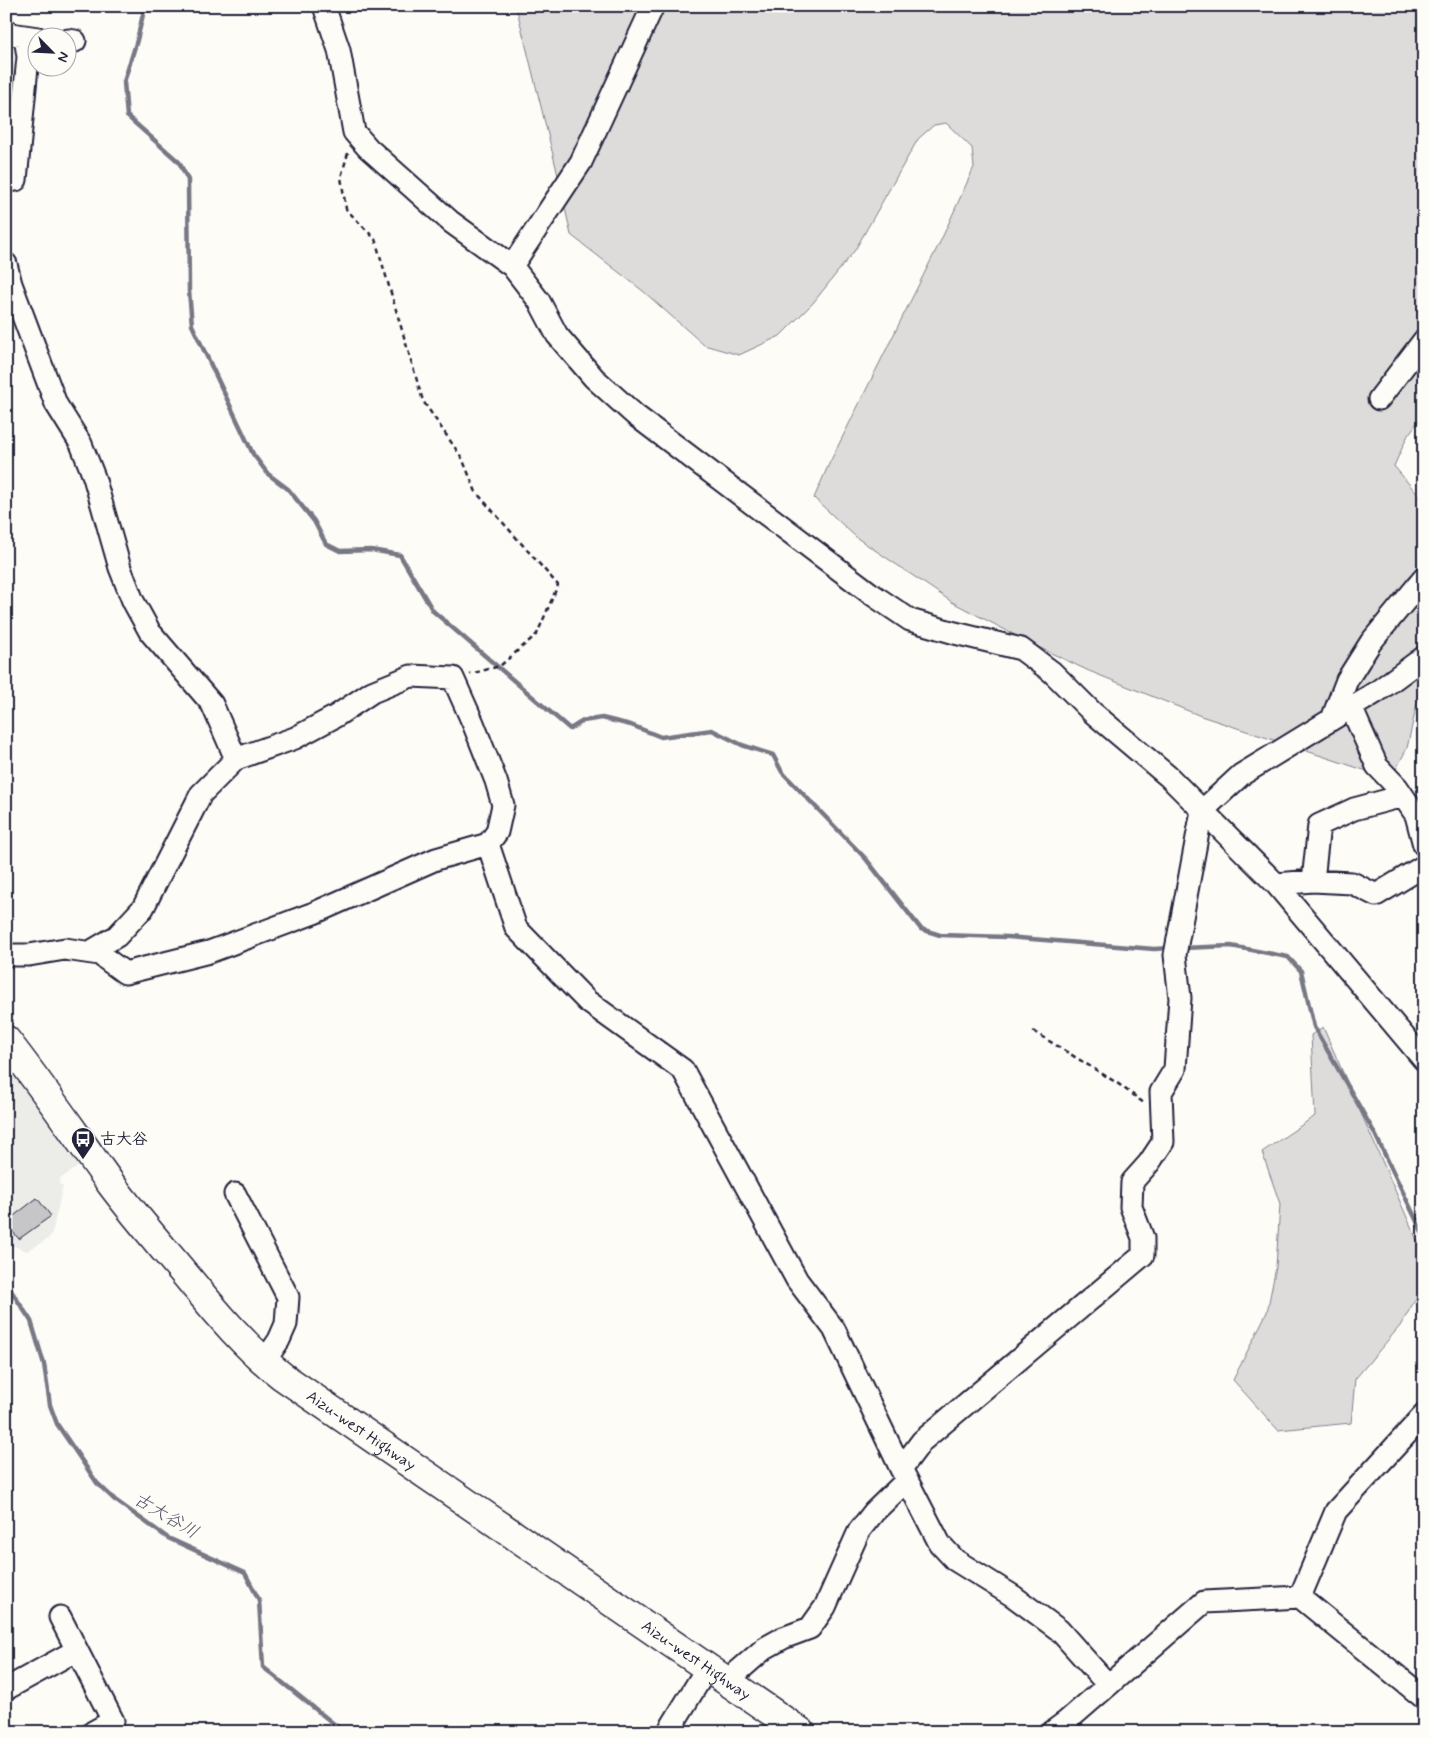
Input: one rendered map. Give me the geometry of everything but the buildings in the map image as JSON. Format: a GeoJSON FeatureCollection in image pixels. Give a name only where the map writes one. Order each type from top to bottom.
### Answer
{"type":"FeatureCollection","features":[{"type":"Feature","properties":{"kind":"highway","name":"Aizu-west Highway"},"geometry":{"type":"LineString","coordinates":[[6,1040],[17,1060],[113,1186],[240,1339],[264,1362],[801,1732]]}},
{"type":"Feature","properties":{"kind":"street"},"geometry":{"type":"LineString","coordinates":[[324,6],[339,50],[354,132],[368,148],[451,222],[512,266],[539,301],[557,335],[594,378],[635,414],[870,593],[910,620],[1021,649],[1052,672],[1092,712],[1169,777],[1276,884],[1424,1060]]}},
{"type":"Feature","properties":{"kind":"street"},"geometry":{"type":"LineString","coordinates":[[512,266],[582,162],[653,6]]}},
{"type":"Feature","properties":{"kind":"street"},"geometry":{"type":"LineString","coordinates":[[6,181],[16,180],[28,57],[23,35]]}},
{"type":"Feature","properties":{"kind":"street"},"geometry":{"type":"LineString","coordinates":[[6,264],[11,284],[56,404],[82,444],[94,477],[120,568],[133,601],[150,632],[212,704],[236,759]]}},
{"type":"Feature","properties":{"kind":"street"},"geometry":{"type":"LineString","coordinates":[[1379,398],[1424,340]]}},
{"type":"Feature","properties":{"kind":"street"},"geometry":{"type":"LineString","coordinates":[[1332,719],[1347,680],[1371,642],[1424,578]]}},
{"type":"Feature","properties":{"kind":"street"},"geometry":{"type":"LineString","coordinates":[[668,1732],[717,1675],[783,1638],[810,1628],[824,1607],[859,1531],[904,1474],[922,1441],[1143,1254],[1143,1238],[1131,1207],[1132,1182],[1149,1163],[1163,1142],[1161,1092],[1175,1069],[1180,998],[1175,955],[1202,811],[1242,775],[1378,691],[1424,657]]}},
{"type":"Feature","properties":{"kind":"street"},"geometry":{"type":"LineString","coordinates":[[6,955],[29,955],[65,949],[90,952],[99,954],[126,973],[209,952],[314,913],[436,859],[488,844],[497,832],[504,805],[473,723],[453,678],[411,676],[372,692],[336,716],[294,738],[236,759],[201,794],[143,908],[117,936],[90,952]]}},
{"type":"Feature","properties":{"kind":"street"},"geometry":{"type":"LineString","coordinates":[[1351,707],[1377,766],[1403,796],[1416,815],[1424,845]]}},
{"type":"Feature","properties":{"kind":"street"},"geometry":{"type":"LineString","coordinates":[[1313,881],[1319,825],[1354,809],[1403,796]]}},
{"type":"Feature","properties":{"kind":"street"},"geometry":{"type":"LineString","coordinates":[[488,844],[516,928],[587,1001],[683,1070],[797,1280],[834,1329],[940,1544],[955,1560],[1013,1596],[1059,1630],[1108,1685]]}},
{"type":"Feature","properties":{"kind":"street"},"geometry":{"type":"LineString","coordinates":[[1276,884],[1313,881],[1352,883],[1376,895],[1424,866]]}},
{"type":"Feature","properties":{"kind":"street"},"geometry":{"type":"LineString","coordinates":[[235,1194],[288,1297],[286,1324],[264,1362]]}},
{"type":"Feature","properties":{"kind":"street"},"geometry":{"type":"LineString","coordinates":[[1300,1597],[1336,1511],[1424,1415]]}},
{"type":"Feature","properties":{"kind":"street"},"geometry":{"type":"LineString","coordinates":[[1052,1732],[1204,1602],[1300,1597],[1424,1698]]}},
{"type":"Feature","properties":{"kind":"street"},"geometry":{"type":"LineString","coordinates":[[60,1617],[113,1721],[93,1732]]}},
{"type":"Feature","properties":{"kind":"street"},"geometry":{"type":"LineString","coordinates":[[6,1690],[77,1650]]}},
{"type":"Feature","properties":{"kind":"path"},"geometry":{"type":"LineString","coordinates":[[354,132],[341,177],[346,209],[375,239],[423,400],[462,458],[476,492],[558,586],[537,634],[500,666],[453,678]]}},
{"type":"Feature","properties":{"kind":"path"},"geometry":{"type":"LineString","coordinates":[[1034,1031],[1117,1083],[1161,1115]]}},
{"type":"Feature","properties":{"kind":"shaded area"},"geometry":{"type":"Polygon","coordinates":[[[516,6],[1424,6],[1424,414],[1408,435],[1394,466],[1424,502],[1424,672],[1407,748],[1391,779],[1201,716],[1089,671],[1032,644],[952,602],[857,538],[814,498],[828,466],[942,238],[974,167],[972,148],[946,123],[934,125],[918,139],[855,250],[813,303],[780,336],[739,355],[704,345],[643,291],[571,235],[516,6]]]}},
{"type":"Feature","properties":{"kind":"shaded area"},"geometry":{"type":"Polygon","coordinates":[[[1323,1027],[1424,1256],[1424,1285],[1400,1326],[1355,1379],[1351,1423],[1278,1430],[1233,1380],[1267,1312],[1276,1267],[1280,1204],[1262,1152],[1315,1116],[1311,1035],[1323,1027]]]}},
{"type":"Feature","properties":{"kind":"shaded area"},"geometry":{"type":"Polygon","coordinates":[[[6,1070],[18,1075],[76,1151],[70,1155],[79,1166],[60,1179],[59,1184],[63,1186],[52,1233],[48,1239],[27,1251],[9,1244],[6,1246],[6,1070]]]}},
{"type":"Feature","properties":{"kind":"waterway"},"geometry":{"type":"LineString","coordinates":[[145,6],[124,82],[127,116],[179,162],[188,180],[189,291],[192,325],[253,454],[268,474],[288,489],[314,521],[326,544],[340,551],[371,550],[400,555],[433,611],[570,729],[583,721],[602,718],[631,725],[661,737],[712,730],[742,745],[773,755],[782,772],[866,859],[921,929],[940,935],[1008,937],[1154,949],[1170,948]]}},
{"type":"Feature","properties":{"kind":"waterway"},"geometry":{"type":"LineString","coordinates":[[1183,948],[1231,946],[1288,957],[1301,971],[1314,1027],[1374,1132],[1424,1236]]}},
{"type":"Feature","properties":{"kind":"waterway","name":"古大谷川"},"geometry":{"type":"LineString","coordinates":[[6,1283],[31,1321],[44,1364],[50,1405],[57,1424],[97,1483],[115,1500],[168,1538],[245,1573],[259,1600],[263,1667],[344,1732]]}},
{"type":"Feature","properties":{"kind":"place","name":"古大谷"},"geometry":{"type":"Point","coordinates":[83,1160]}}]}
